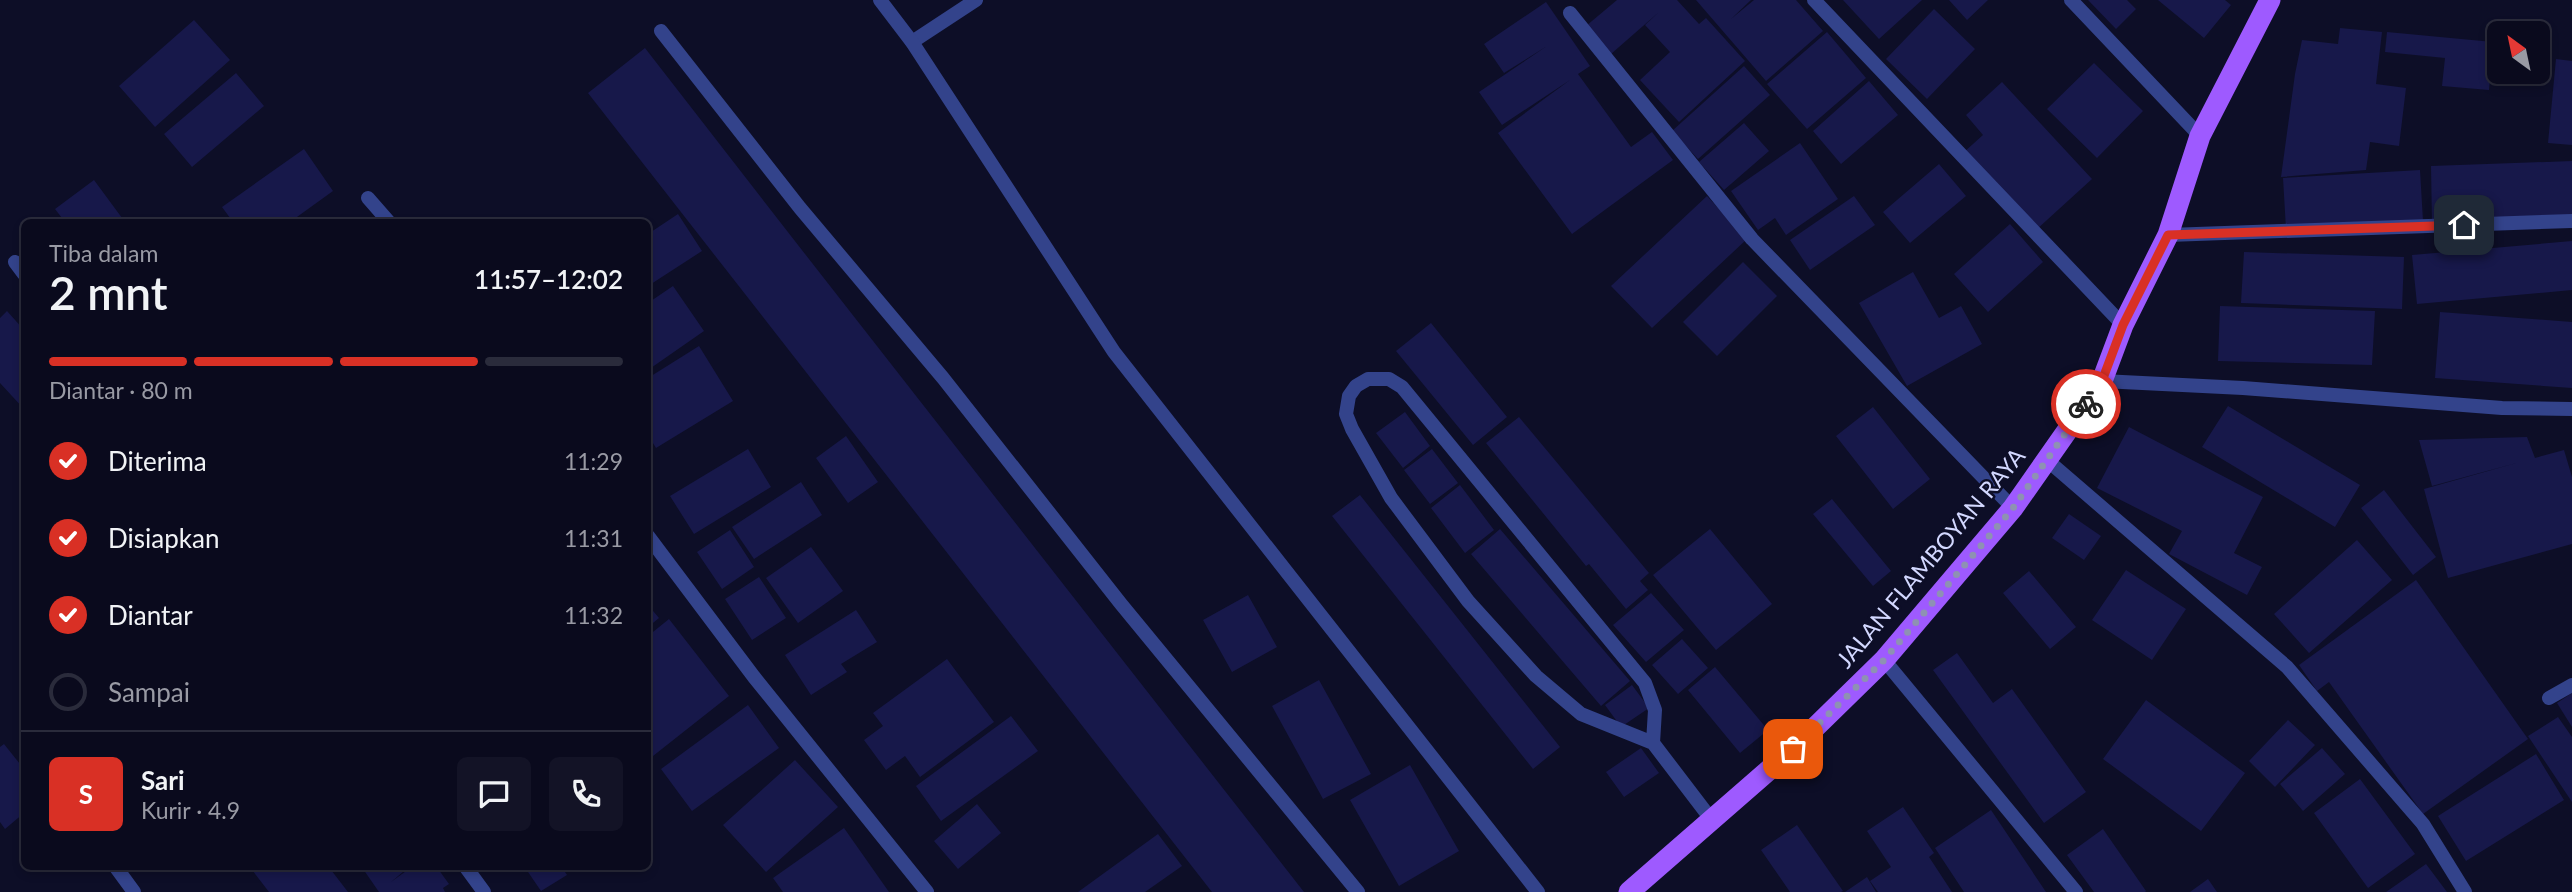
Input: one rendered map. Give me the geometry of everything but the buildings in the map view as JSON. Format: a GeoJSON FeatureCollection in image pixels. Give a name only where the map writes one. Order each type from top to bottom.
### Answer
{"type":"FeatureCollection","features":[{"type":"Feature","properties":{"kind":"main road","name":"JALAN FLAMBOYAN RAYA"},"geometry":{"type":"LineString","coordinates":[[1629,892],[1793,749],[1884,660],[2013,508],[2102,381],[2123,325],[2168,235],[2200,136],[2270,0]]}},
{"type":"Feature","properties":{"kind":"street"},"geometry":{"type":"LineString","coordinates":[[880,0],[912,41],[1114,352],[1538,892]]}},
{"type":"Feature","properties":{"kind":"street"},"geometry":{"type":"LineString","coordinates":[[912,41],[976,0]]}},
{"type":"Feature","properties":{"kind":"street"},"geometry":{"type":"LineString","coordinates":[[1814,0],[2123,325]]}},
{"type":"Feature","properties":{"kind":"street"},"geometry":{"type":"LineString","coordinates":[[2071,0],[2200,136]]}},
{"type":"Feature","properties":{"kind":"street"},"geometry":{"type":"LineString","coordinates":[[1570,13],[1752,239],[2013,508]]}},
{"type":"Feature","properties":{"kind":"street"},"geometry":{"type":"LineString","coordinates":[[662,31],[800,208],[943,378],[1088,563],[1358,892]]}},
{"type":"Feature","properties":{"kind":"street"},"geometry":{"type":"LineString","coordinates":[[368,198],[386,219]]}},
{"type":"Feature","properties":{"kind":"street"},"geometry":{"type":"LineString","coordinates":[[2168,235],[2572,221]]}},
{"type":"Feature","properties":{"kind":"street"},"geometry":{"type":"LineString","coordinates":[[15,262],[21,270]]}},
{"type":"Feature","properties":{"kind":"street"},"geometry":{"type":"LineString","coordinates":[[1653,743],[1655,709],[1645,683],[1402,387],[1389,379],[1379,377],[1368,379],[1356,386],[1349,396],[1346,414],[1352,429],[1391,498],[1468,601],[1536,676],[1581,713],[1653,743],[1711,819]]}},
{"type":"Feature","properties":{"kind":"street"},"geometry":{"type":"LineString","coordinates":[[2102,381],[2243,388],[2502,408],[2572,410]]}},
{"type":"Feature","properties":{"kind":"street"},"geometry":{"type":"LineString","coordinates":[[2047,460],[2287,667],[2423,824],[2465,892]]}},
{"type":"Feature","properties":{"kind":"street"},"geometry":{"type":"LineString","coordinates":[[651,540],[754,677],[927,892]]}},
{"type":"Feature","properties":{"kind":"street"},"geometry":{"type":"LineString","coordinates":[[1884,660],[2076,892]]}},
{"type":"Feature","properties":{"kind":"street"},"geometry":{"type":"LineString","coordinates":[[2549,698],[2572,685]]}},
{"type":"Feature","properties":{"kind":"street"},"geometry":{"type":"LineString","coordinates":[[118,870],[134,892]]}},
{"type":"Feature","properties":{"kind":"street"},"geometry":{"type":"LineString","coordinates":[[468,870],[484,892]]}},
{"type":"Feature","properties":{"kind":"way so far"},"geometry":{"type":"LineString","coordinates":[[1793,749],[1884,660],[2013,508],[2086,404]]}},
{"type":"Feature","properties":{"kind":"route"},"geometry":{"type":"LineString","coordinates":[[2086,404],[2102,381],[2123,325],[2168,235],[2464,225]]}}]}
